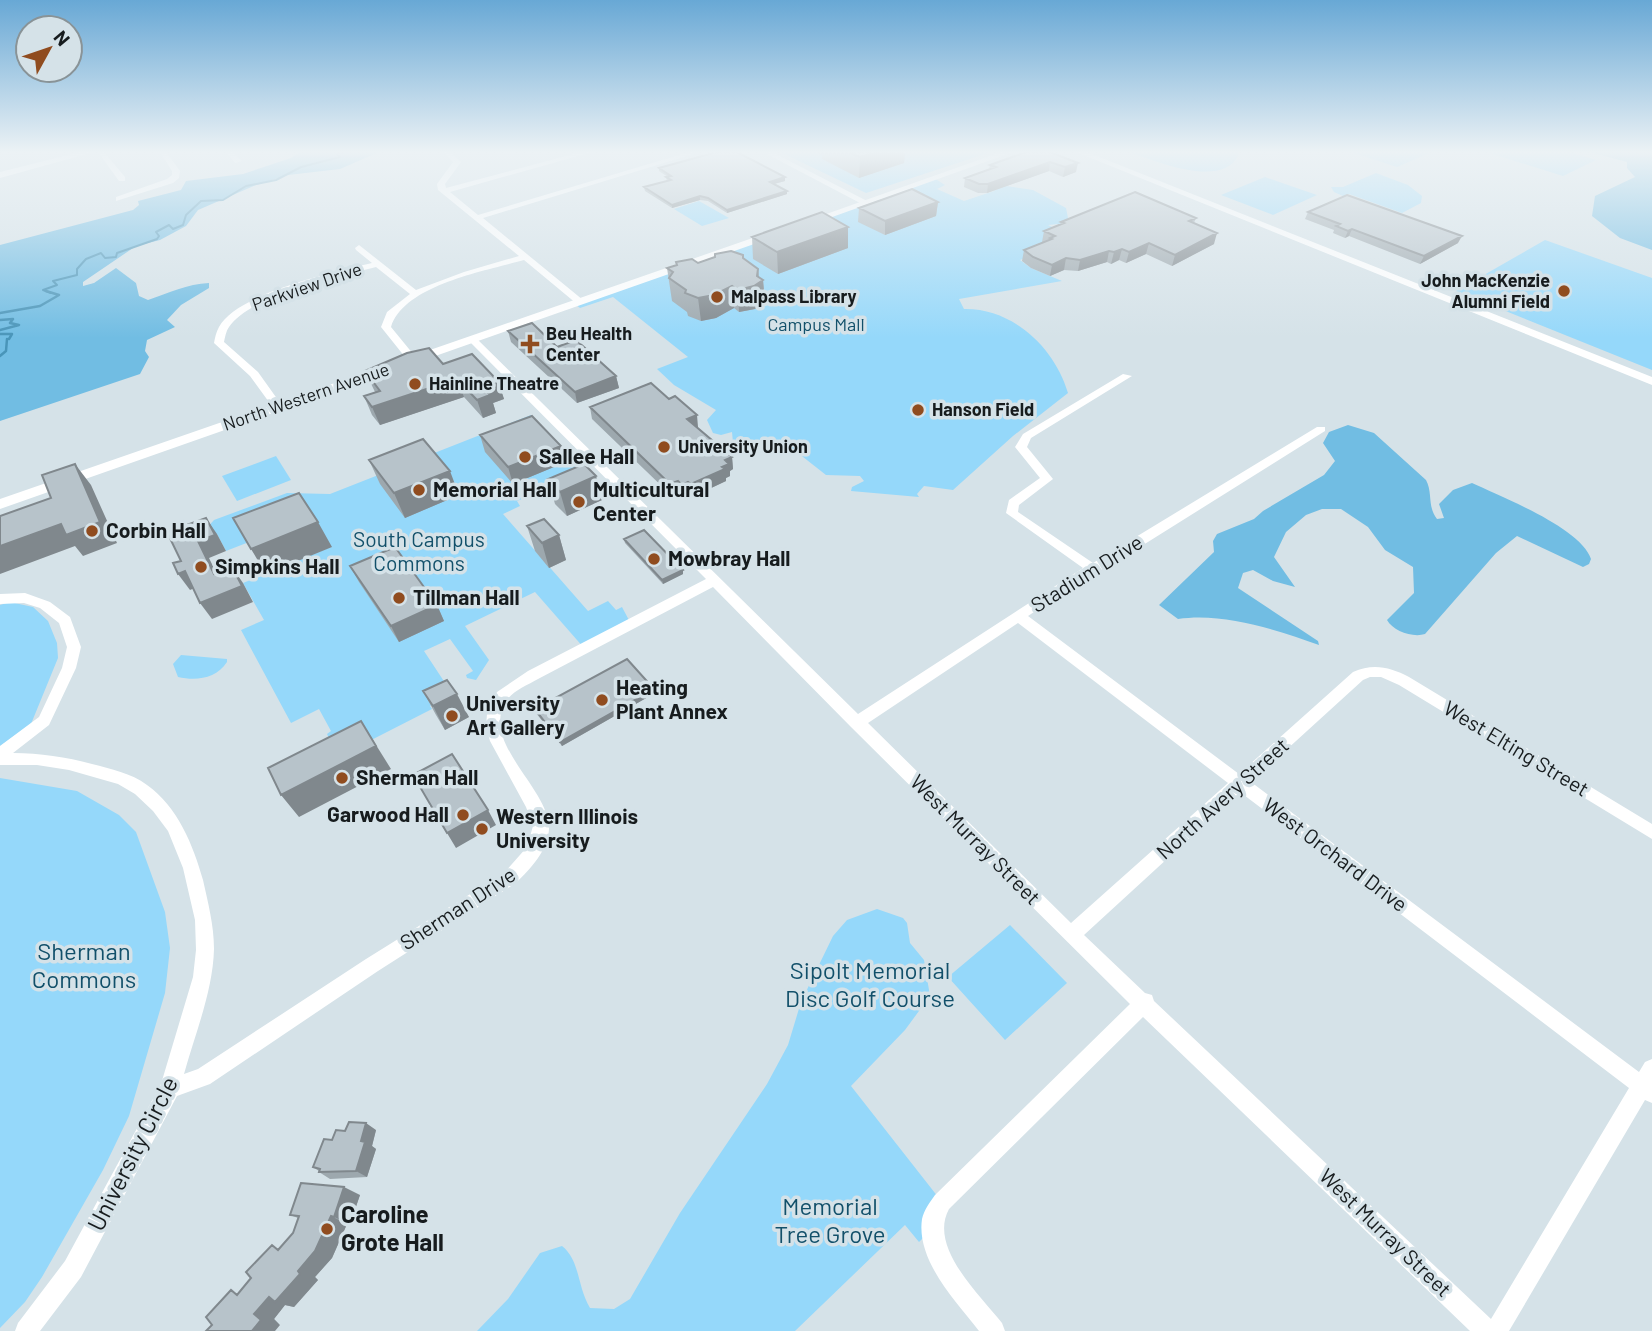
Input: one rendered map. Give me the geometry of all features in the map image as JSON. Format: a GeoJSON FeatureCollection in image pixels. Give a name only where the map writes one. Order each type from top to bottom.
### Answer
{"type":"FeatureCollection","features":[{"type":"Feature","properties":{"kind":"street"},"geometry":{"type":"LineString","coordinates":[[471,214],[580,302]]}},
{"type":"Feature","properties":{"kind":"street"},"geometry":{"type":"LineString","coordinates":[[476,218],[489,214]]}},
{"type":"Feature","properties":{"kind":"street"},"geometry":{"type":"LineString","coordinates":[[793,227],[830,214]]}},
{"type":"Feature","properties":{"kind":"street"},"geometry":{"type":"LineString","coordinates":[[1235,214],[1652,381]]}},
{"type":"Feature","properties":{"kind":"street","name":"North Western Avenue"},"geometry":{"type":"LineString","coordinates":[[0,504],[780,232]]}},
{"type":"Feature","properties":{"kind":"street"},"geometry":{"type":"LineString","coordinates":[[359,248],[414,293]]}},
{"type":"Feature","properties":{"kind":"street"},"geometry":{"type":"LineString","coordinates":[[413,360],[388,332],[385,324],[393,310],[414,293],[525,257]]}},
{"type":"Feature","properties":{"kind":"street","name":"Parkview Drive"},"geometry":{"type":"LineString","coordinates":[[278,407],[254,374],[219,343],[223,326],[234,315],[261,300],[376,264]]}},
{"type":"Feature","properties":{"kind":"street","name":"West Murray Street"},"geometry":{"type":"LineString","coordinates":[[473,340],[1071,935],[1487,1331]]}},
{"type":"Feature","properties":{"kind":"street"},"geometry":{"type":"LineString","coordinates":[[1093,569],[1014,516],[1010,508],[1047,479],[1022,449],[1025,438],[1127,376]]}},
{"type":"Feature","properties":{"kind":"street","name":"Stadium Drive"},"geometry":{"type":"LineString","coordinates":[[856,723],[1093,569],[1321,429]]}},
{"type":"Feature","properties":{"kind":"street","name":"Sherman Drive"},"geometry":{"type":"LineString","coordinates":[[170,1088],[203,1077],[510,878],[527,861],[541,832],[537,813],[495,734],[494,718],[499,701],[514,686],[533,675],[715,580]]}},
{"type":"Feature","properties":{"kind":"street"},"geometry":{"type":"LineString","coordinates":[[0,599],[17,597],[35,600],[61,614],[72,635],[74,647],[69,668],[44,721],[0,756]]}},
{"type":"Feature","properties":{"kind":"street","name":"West Orchard Drive"},"geometry":{"type":"LineString","coordinates":[[1019,617],[1649,1083]]}},
{"type":"Feature","properties":{"kind":"street","name":"North Avery Street"},"geometry":{"type":"LineString","coordinates":[[1071,935],[1358,677],[1377,672]]}},
{"type":"Feature","properties":{"kind":"street","name":"West Elting Street"},"geometry":{"type":"LineString","coordinates":[[1377,672],[1404,681],[1652,832]]}},
{"type":"Feature","properties":{"kind":"street","name":"University Circle"},"geometry":{"type":"LineString","coordinates":[[0,756],[37,759],[100,771],[141,789],[175,827],[199,894],[204,920],[205,950],[197,1001],[170,1088],[73,1269],[26,1331]]}},
{"type":"Feature","properties":{"kind":"street"},"geometry":{"type":"LineString","coordinates":[[994,1331],[940,1258],[931,1230],[938,1207],[1144,1002]]}},
{"type":"Feature","properties":{"kind":"street"},"geometry":{"type":"LineString","coordinates":[[1496,1331],[1649,1083]]}},
{"type":"Feature","properties":{"kind":"green space"},"geometry":{"type":"Polygon","coordinates":[[[682,214],[722,214],[729,218],[702,226],[682,214]]]}},
{"type":"Feature","properties":{"kind":"green space","name":"Campus Mall"},"geometry":{"type":"Polygon","coordinates":[[[831,214],[1067,214],[1069,223],[1048,225],[1061,231],[1043,242],[1053,247],[1020,260],[1031,268],[1062,281],[959,299],[964,309],[999,315],[1030,334],[1053,361],[1068,393],[1013,436],[953,490],[924,486],[917,494],[919,497],[851,491],[852,487],[864,481],[860,476],[826,475],[784,442],[767,444],[743,453],[733,443],[732,432],[721,435],[713,433],[707,420],[716,410],[674,385],[657,369],[688,357],[613,297],[580,308],[575,304],[831,214]]]}},
{"type":"Feature","properties":{"kind":"green space"},"geometry":{"type":"Polygon","coordinates":[[[1545,240],[1652,278],[1652,370],[1456,291],[1545,240]]]}},
{"type":"Feature","properties":{"kind":"green space","name":"South Campus Commons"},"geometry":{"type":"Polygon","coordinates":[[[531,415],[587,472],[517,501],[520,506],[503,514],[588,611],[608,601],[616,610],[622,607],[631,624],[584,648],[535,592],[465,626],[489,660],[476,680],[467,678],[466,675],[473,671],[450,639],[424,651],[453,695],[430,706],[432,709],[338,757],[327,734],[331,731],[319,709],[291,723],[241,630],[264,620],[243,583],[331,547],[312,517],[226,551],[217,534],[205,530],[214,520],[287,493],[330,494],[531,415]]]}},
{"type":"Feature","properties":{"kind":"green space"},"geometry":{"type":"Polygon","coordinates":[[[276,456],[291,480],[237,501],[222,476],[276,456]]]}},
{"type":"Feature","properties":{"kind":"green space"},"geometry":{"type":"Polygon","coordinates":[[[10,602],[33,607],[48,621],[57,643],[58,658],[31,724],[0,746],[0,605],[10,602]]]}},
{"type":"Feature","properties":{"kind":"green space"},"geometry":{"type":"Polygon","coordinates":[[[181,655],[227,659],[227,662],[211,675],[199,678],[178,677],[173,664],[181,655]]]}},
{"type":"Feature","properties":{"kind":"green space","name":"Sherman Commons"},"geometry":{"type":"Polygon","coordinates":[[[0,778],[77,791],[119,815],[136,832],[165,912],[170,948],[165,993],[129,1116],[103,1170],[42,1277],[25,1302],[0,1328],[0,778]]]}},
{"type":"Feature","properties":{"kind":"green space","name":"Sipolt Memorial Disc Golf Course"},"geometry":{"type":"Polygon","coordinates":[[[877,909],[903,918],[907,923],[910,943],[924,960],[930,996],[905,1030],[851,1086],[942,1202],[931,1230],[919,1242],[905,1225],[795,1331],[477,1331],[508,1299],[540,1253],[562,1246],[572,1259],[590,1308],[614,1309],[630,1299],[680,1213],[767,1084],[788,1045],[801,1002],[833,936],[847,920],[877,909]]]}},
{"type":"Feature","properties":{"kind":"green space"},"geometry":{"type":"Polygon","coordinates":[[[1010,925],[1067,983],[1005,1040],[948,977],[1010,925]]]}},
{"type":"Feature","properties":{"kind":"shaded area"},"geometry":{"type":"Polygon","coordinates":[[[117,214],[195,214],[186,226],[160,240],[136,246],[83,282],[83,286],[94,283],[116,268],[136,283],[139,296],[148,300],[193,285],[209,283],[209,288],[181,305],[167,320],[175,327],[147,340],[145,351],[149,357],[140,374],[0,421],[0,245],[117,214]]]}},
{"type":"Feature","properties":{"kind":"shaded area"},"geometry":{"type":"Polygon","coordinates":[[[1652,214],[1652,250],[1620,238],[1592,216],[1652,214]]]}},
{"type":"Feature","properties":{"kind":"shaded area"},"geometry":{"type":"Polygon","coordinates":[[[1348,425],[1374,433],[1426,480],[1437,519],[1444,518],[1439,504],[1453,490],[1472,483],[1557,525],[1584,547],[1591,559],[1589,564],[1583,567],[1517,536],[1496,553],[1425,634],[1409,634],[1398,630],[1387,620],[1414,593],[1413,567],[1385,550],[1368,527],[1341,509],[1322,509],[1306,515],[1286,532],[1274,557],[1295,587],[1273,581],[1253,570],[1243,573],[1238,588],[1318,641],[1319,645],[1268,628],[1231,620],[1195,617],[1178,619],[1159,605],[1214,552],[1213,541],[1217,534],[1254,519],[1324,475],[1335,461],[1323,443],[1329,432],[1348,425]]]}},
{"type":"Feature","properties":{"kind":"building"},"geometry":{"type":"Polygon","coordinates":[[[816,214],[826,214],[848,227],[777,252],[752,237],[816,214]]]}},
{"type":"Feature","properties":{"kind":"building"},"geometry":{"type":"Polygon","coordinates":[[[871,214],[904,214],[885,221],[871,214]]]}},
{"type":"Feature","properties":{"kind":"building"},"geometry":{"type":"Polygon","coordinates":[[[1080,214],[1187,214],[1196,218],[1189,221],[1217,233],[1175,255],[1149,243],[1129,252],[1122,249],[1080,260],[1066,258],[1052,265],[1024,250],[1052,239],[1050,238],[1055,236],[1044,231],[1064,223],[1061,222],[1080,214]]]}},
{"type":"Feature","properties":{"kind":"building"},"geometry":{"type":"Polygon","coordinates":[[[1314,214],[1401,214],[1462,236],[1424,256],[1352,229],[1348,231],[1336,226],[1340,224],[1314,214]]]}},
{"type":"Feature","properties":{"kind":"building"},"geometry":{"type":"Polygon","coordinates":[[[731,251],[743,255],[743,258],[758,269],[757,276],[763,280],[754,286],[738,290],[732,286],[714,295],[698,298],[685,293],[686,290],[669,278],[673,272],[667,268],[677,265],[676,262],[692,259],[698,263],[715,257],[715,254],[731,251]]]}},
{"type":"Feature","properties":{"kind":"building"},"geometry":{"type":"Polygon","coordinates":[[[532,323],[557,347],[576,340],[616,376],[575,392],[508,331],[532,323]]]}},
{"type":"Feature","properties":{"kind":"building"},"geometry":{"type":"Polygon","coordinates":[[[429,348],[443,364],[472,354],[498,381],[482,386],[490,395],[477,400],[457,379],[372,407],[364,396],[380,391],[365,371],[407,353],[429,348]]]}},
{"type":"Feature","properties":{"kind":"building","name":"University Union"},"geometry":{"type":"Polygon","coordinates":[[[651,383],[669,399],[675,396],[697,415],[687,419],[732,457],[725,460],[729,464],[722,467],[725,469],[691,484],[688,482],[682,485],[678,481],[670,484],[590,407],[651,383]]]}},
{"type":"Feature","properties":{"kind":"building"},"geometry":{"type":"Polygon","coordinates":[[[532,416],[561,446],[508,467],[480,435],[532,416]]]}},
{"type":"Feature","properties":{"kind":"building"},"geometry":{"type":"Polygon","coordinates":[[[423,439],[450,471],[394,493],[369,460],[423,439]]]}},
{"type":"Feature","properties":{"kind":"building"},"geometry":{"type":"Polygon","coordinates":[[[75,464],[100,522],[66,535],[61,524],[0,546],[0,516],[51,498],[42,475],[75,464]]]}},
{"type":"Feature","properties":{"kind":"building"},"geometry":{"type":"Polygon","coordinates":[[[584,464],[596,476],[560,492],[548,479],[584,464]]]}},
{"type":"Feature","properties":{"kind":"building"},"geometry":{"type":"Polygon","coordinates":[[[299,493],[318,522],[251,549],[233,518],[299,493]]]}},
{"type":"Feature","properties":{"kind":"building"},"geometry":{"type":"Polygon","coordinates":[[[206,518],[215,535],[198,541],[214,574],[232,567],[242,586],[200,603],[185,571],[178,574],[173,563],[181,561],[167,532],[206,518]]]}},
{"type":"Feature","properties":{"kind":"building"},"geometry":{"type":"Polygon","coordinates":[[[544,519],[559,535],[542,543],[527,526],[544,519]]]}},
{"type":"Feature","properties":{"kind":"building","name":"Mowbray Hall"},"geometry":{"type":"Polygon","coordinates":[[[644,530],[683,570],[662,580],[624,539],[644,530]]]}},
{"type":"Feature","properties":{"kind":"building","name":"Tillman Hall"},"geometry":{"type":"Polygon","coordinates":[[[395,547],[437,605],[391,626],[350,566],[395,547]]]}},
{"type":"Feature","properties":{"kind":"building","name":"Heating Plant Annex"},"geometry":{"type":"Polygon","coordinates":[[[627,659],[654,689],[560,742],[535,709],[627,659]]]}},
{"type":"Feature","properties":{"kind":"building"},"geometry":{"type":"Polygon","coordinates":[[[447,680],[457,694],[433,706],[423,691],[447,680]]]}},
{"type":"Feature","properties":{"kind":"building"},"geometry":{"type":"Polygon","coordinates":[[[361,721],[376,746],[281,795],[268,768],[361,721]]]}},
{"type":"Feature","properties":{"kind":"building","name":"Garwood Hall"},"geometry":{"type":"Polygon","coordinates":[[[452,754],[488,810],[447,833],[413,775],[452,754]]]}},
{"type":"Feature","properties":{"kind":"building"},"geometry":{"type":"Polygon","coordinates":[[[349,1122],[366,1123],[361,1141],[365,1142],[356,1171],[319,1172],[320,1169],[313,1167],[324,1139],[332,1140],[336,1130],[345,1131],[349,1122]]]}},
{"type":"Feature","properties":{"kind":"building"},"geometry":{"type":"Polygon","coordinates":[[[301,1183],[344,1187],[334,1217],[331,1216],[315,1251],[298,1271],[300,1274],[275,1302],[269,1297],[254,1314],[261,1320],[252,1331],[206,1331],[212,1325],[206,1317],[231,1290],[237,1295],[251,1278],[246,1272],[272,1245],[278,1250],[293,1233],[299,1216],[290,1215],[301,1183]]]}},
{"type":"Feature","properties":{"kind":"waterway"},"geometry":{"type":"LineString","coordinates":[[51,293],[43,290],[57,285],[53,281],[77,275],[77,269],[86,259],[101,253],[105,258],[116,257],[117,253],[157,239],[159,236],[156,232],[169,225],[173,229],[183,225],[187,214]]}},
{"type":"Feature","properties":{"kind":"waterway"},"geometry":{"type":"LineString","coordinates":[[0,313],[40,306],[59,295],[46,291]]}},
{"type":"Feature","properties":{"kind":"waterway"},"geometry":{"type":"LineString","coordinates":[[0,320],[13,319],[10,323],[19,325],[0,330]]}},
{"type":"Feature","properties":{"kind":"waterway"},"geometry":{"type":"LineString","coordinates":[[0,334],[12,334],[9,339]]}},
{"type":"Feature","properties":{"kind":"waterway"},"geometry":{"type":"LineString","coordinates":[[0,356],[6,351],[7,339]]}},
{"type":"Feature","properties":{"kind":"place","name":"John MacKenzie Alumni Field"},"geometry":{"type":"Point","coordinates":[1564,291]}},
{"type":"Feature","properties":{"kind":"place","name":"Malpass Library"},"geometry":{"type":"Point","coordinates":[717,297]}},
{"type":"Feature","properties":{"kind":"place","name":"Beu Health Center"},"geometry":{"type":"Point","coordinates":[530,344]}},
{"type":"Feature","properties":{"kind":"place","name":"Hainline Theatre"},"geometry":{"type":"Point","coordinates":[415,384]}},
{"type":"Feature","properties":{"kind":"place","name":"Hanson Field"},"geometry":{"type":"Point","coordinates":[918,410]}},
{"type":"Feature","properties":{"kind":"place","name":"University Union"},"geometry":{"type":"Point","coordinates":[664,447]}},
{"type":"Feature","properties":{"kind":"place","name":"Sallee Hall"},"geometry":{"type":"Point","coordinates":[525,457]}},
{"type":"Feature","properties":{"kind":"place","name":"Memorial Hall"},"geometry":{"type":"Point","coordinates":[419,490]}},
{"type":"Feature","properties":{"kind":"place","name":"Multicultural Center"},"geometry":{"type":"Point","coordinates":[579,502]}},
{"type":"Feature","properties":{"kind":"place","name":"Corbin Hall"},"geometry":{"type":"Point","coordinates":[92,531]}},
{"type":"Feature","properties":{"kind":"place","name":"Mowbray Hall"},"geometry":{"type":"Point","coordinates":[654,559]}},
{"type":"Feature","properties":{"kind":"place","name":"Simpkins Hall"},"geometry":{"type":"Point","coordinates":[201,567]}},
{"type":"Feature","properties":{"kind":"place","name":"Tillman Hall"},"geometry":{"type":"Point","coordinates":[399,598]}},
{"type":"Feature","properties":{"kind":"place","name":"Heating Plant Annex"},"geometry":{"type":"Point","coordinates":[602,700]}},
{"type":"Feature","properties":{"kind":"place","name":"University Art Gallery"},"geometry":{"type":"Point","coordinates":[452,716]}},
{"type":"Feature","properties":{"kind":"place","name":"Sherman Hall"},"geometry":{"type":"Point","coordinates":[342,778]}},
{"type":"Feature","properties":{"kind":"place","name":"Garwood Hall"},"geometry":{"type":"Point","coordinates":[463,815]}},
{"type":"Feature","properties":{"kind":"place","name":"Western Illinois University"},"geometry":{"type":"Point","coordinates":[482,829]}},
{"type":"Feature","properties":{"kind":"place","name":"Caroline Grote Hall"},"geometry":{"type":"Point","coordinates":[327,1229]}},
{"type":"Feature","properties":{"kind":"park label","name":"Memorial Tree Grove"},"geometry":{"type":"Point","coordinates":[830,1221]}}]}
